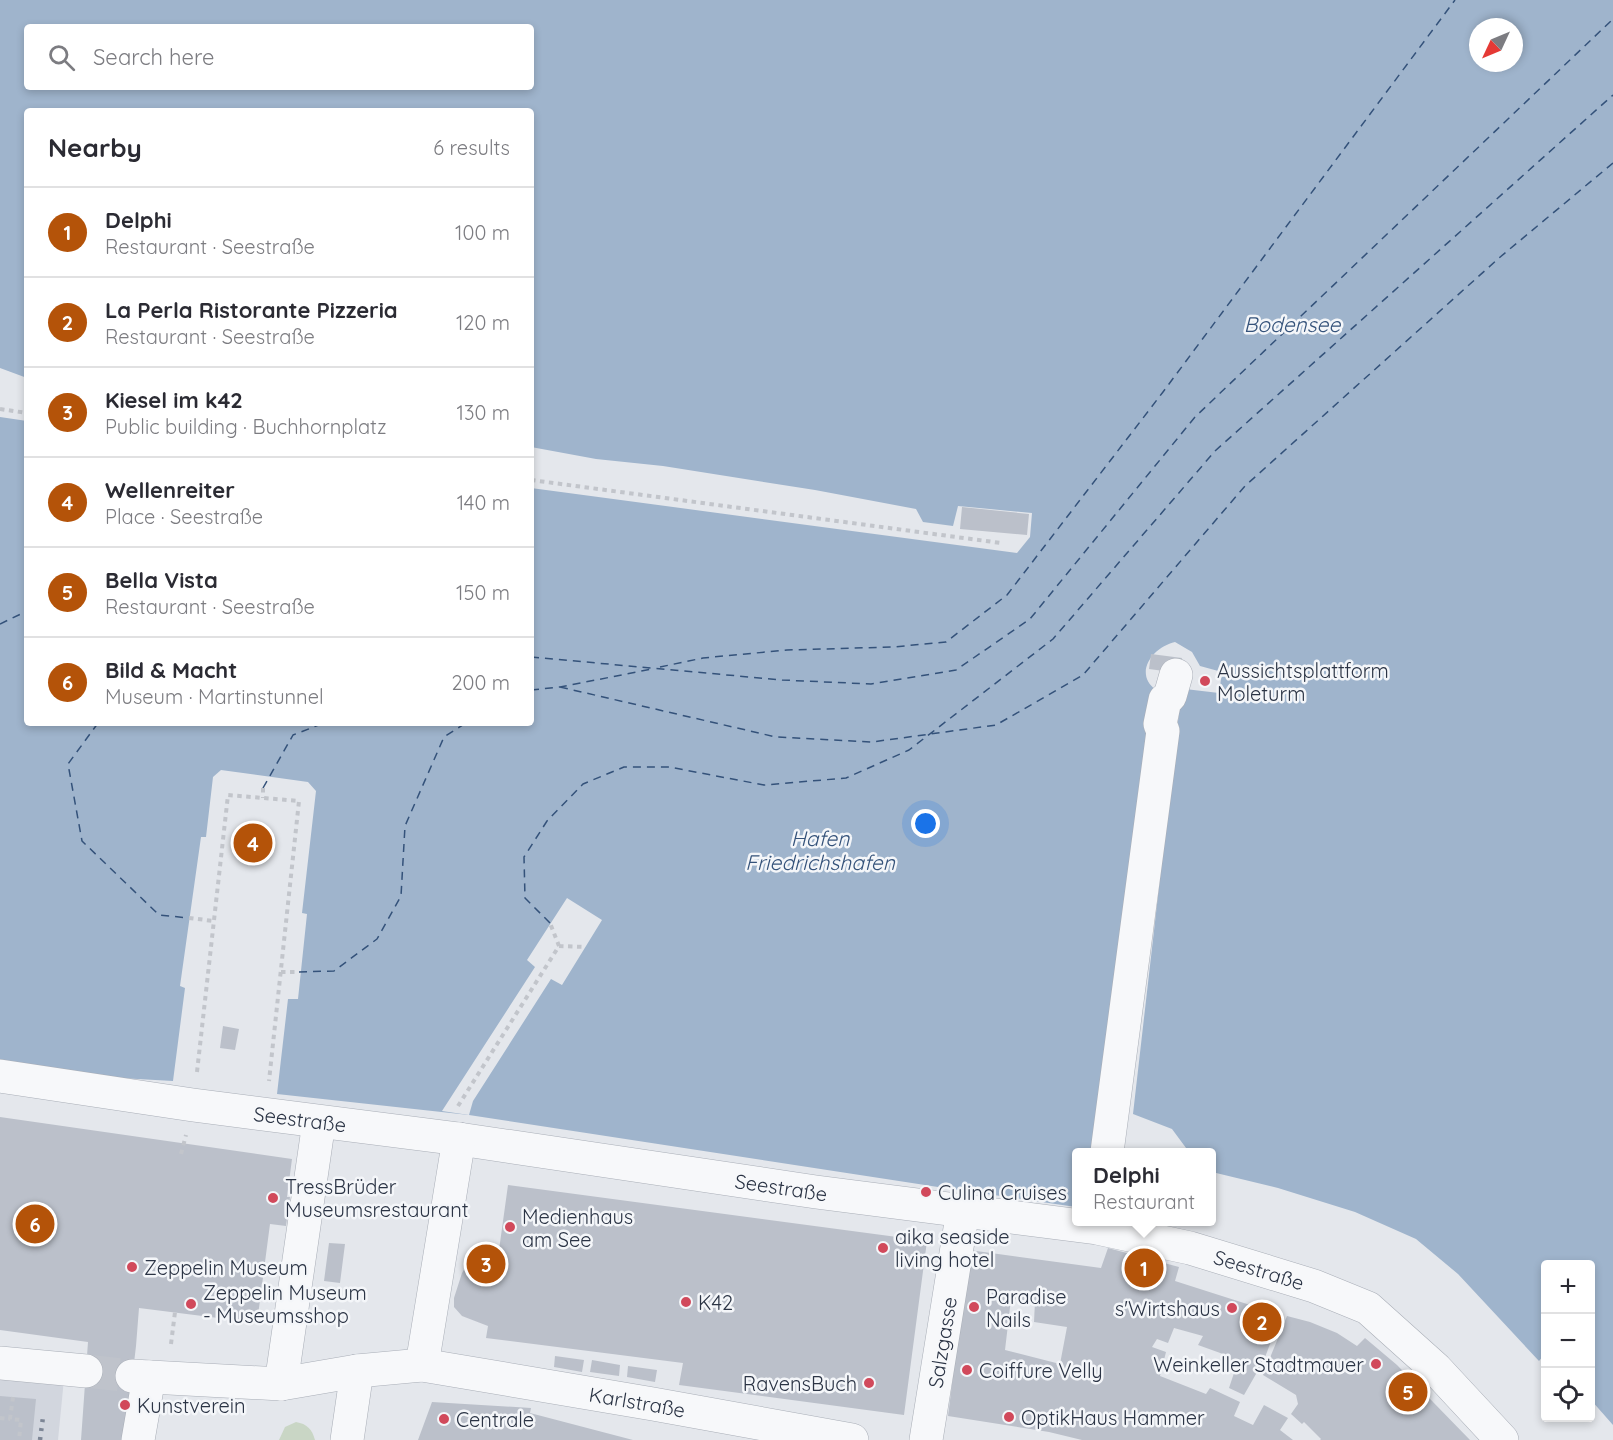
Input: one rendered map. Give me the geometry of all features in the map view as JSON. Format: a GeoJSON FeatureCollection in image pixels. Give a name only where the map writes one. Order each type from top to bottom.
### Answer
{"type":"FeatureCollection","features":[{"type":"Feature","properties":{"kind":"street"},"geometry":{"type":"LineString","coordinates":[[1108,1148],[1171,703]]}},
{"type":"Feature","properties":{"kind":"street","name":"Seestraße"},"geometry":{"type":"LineString","coordinates":[[0,1076],[193,1106],[452,1138],[816,1192],[1072,1222]]}},
{"type":"Feature","properties":{"kind":"street"},"geometry":{"type":"LineString","coordinates":[[281,1384],[319,1122]]}},
{"type":"Feature","properties":{"kind":"street"},"geometry":{"type":"LineString","coordinates":[[422,1365],[452,1138]]}},
{"type":"Feature","properties":{"kind":"street","name":"Salzgasse"},"geometry":{"type":"LineString","coordinates":[[926,1440],[963,1210]]}},
{"type":"Feature","properties":{"kind":"street","name":"Seestraße"},"geometry":{"type":"LineString","coordinates":[[1102,1226],[1190,1248],[1314,1286],[1368,1308],[1436,1369],[1502,1440]]}},
{"type":"Feature","properties":{"kind":"street","name":"Karlstraße"},"geometry":{"type":"LineString","coordinates":[[138,1440],[141,1377],[281,1384],[357,1371],[422,1365],[653,1404],[845,1440]]}},
{"type":"Feature","properties":{"kind":"street"},"geometry":{"type":"LineString","coordinates":[[10,1389],[86,1371]]}},
{"type":"Feature","properties":{"kind":"street"},"geometry":{"type":"LineString","coordinates":[[347,1440],[357,1371]]}},
{"type":"Feature","properties":{"kind":"path"},"geometry":{"type":"LineString","coordinates":[[0,409],[24,413]]}},
{"type":"Feature","properties":{"kind":"path"},"geometry":{"type":"LineString","coordinates":[[534,480],[1001,543]]}},
{"type":"Feature","properties":{"kind":"path"},"geometry":{"type":"LineString","coordinates":[[263,788],[263,798]]}},
{"type":"Feature","properties":{"kind":"path"},"geometry":{"type":"LineString","coordinates":[[193,1106],[228,795],[299,801],[266,1115]]}},
{"type":"Feature","properties":{"kind":"path"},"geometry":{"type":"LineString","coordinates":[[189,918],[214,921]]}},
{"type":"Feature","properties":{"kind":"path"},"geometry":{"type":"LineString","coordinates":[[550,923],[559,946]]}},
{"type":"Feature","properties":{"kind":"path"},"geometry":{"type":"LineString","coordinates":[[559,946],[585,947]]}},
{"type":"Feature","properties":{"kind":"path"},"geometry":{"type":"LineString","coordinates":[[452,1138],[453,1113],[559,946]]}},
{"type":"Feature","properties":{"kind":"path"},"geometry":{"type":"LineString","coordinates":[[281,972],[300,972]]}},
{"type":"Feature","properties":{"kind":"path"},"geometry":{"type":"LineString","coordinates":[[0,1418],[10,1389]]}},
{"type":"Feature","properties":{"kind":"path"},"geometry":{"type":"LineString","coordinates":[[10,1389],[21,1420],[19,1440]]}},
{"type":"Feature","properties":{"kind":"shaded area"},"geometry":{"type":"Polygon","coordinates":[[[0,1373],[64,1379],[58,1440],[0,1440],[0,1373]]]}},
{"type":"Feature","properties":{"kind":"green space"},"geometry":{"type":"Polygon","coordinates":[[[296,1422],[308,1428],[315,1440],[279,1440],[285,1427],[296,1422]]]}},
{"type":"Feature","properties":{"kind":"water","name":"Bodensee"},"geometry":{"type":"Polygon","coordinates":[[[0,0],[1613,0],[1613,1425],[1595,1405],[1595,1260],[1541,1260],[1541,1359],[1539,1361],[1458,1274],[1416,1239],[1355,1212],[1278,1188],[1216,1173],[1216,1148],[1186,1148],[1172,1129],[1133,1114],[1181,695],[1185,689],[1219,693],[1222,672],[1200,666],[1192,652],[1175,642],[1153,655],[1146,669],[1149,683],[1156,690],[1104,1148],[1072,1148],[1072,1206],[469,1115],[277,1094],[288,999],[298,999],[307,914],[302,913],[316,791],[308,782],[221,770],[213,777],[206,837],[201,837],[180,986],[185,988],[173,1081],[120,1078],[0,1062],[0,417],[24,421],[24,726],[534,726],[534,488],[1017,553],[1030,537],[1032,513],[958,506],[953,526],[923,522],[916,509],[815,490],[663,466],[596,459],[534,448],[534,108],[24,108],[24,377],[0,368],[0,0]]]}},
{"type":"Feature","properties":{"kind":"pier"},"geometry":{"type":"Polygon","coordinates":[[[567,898],[602,920],[562,985],[551,979],[473,1101],[469,1115],[442,1111],[535,967],[527,960],[567,898]]]}},
{"type":"Feature","properties":{"kind":"building"},"geometry":{"type":"Polygon","coordinates":[[[962,507],[1029,514],[1027,535],[960,529],[962,507]]]}},
{"type":"Feature","properties":{"kind":"building"},"geometry":{"type":"Polygon","coordinates":[[[1151,654],[1182,658],[1179,673],[1149,669],[1151,654]]]}},
{"type":"Feature","properties":{"kind":"building"},"geometry":{"type":"Polygon","coordinates":[[[223,1026],[239,1029],[235,1050],[220,1048],[223,1026]]]}},
{"type":"Feature","properties":{"kind":"building","name":"Zeppelin Museum"},"geometry":{"type":"Polygon","coordinates":[[[0,1117],[292,1159],[286,1226],[270,1224],[257,1323],[139,1308],[125,1440],[81,1440],[88,1342],[0,1330],[0,1117]]]}},
{"type":"Feature","properties":{"kind":"building","name":"K42"},"geometry":{"type":"Polygon","coordinates":[[[508,1185],[927,1241],[904,1415],[679,1385],[683,1363],[486,1338],[488,1326],[462,1316],[454,1307],[454,1298],[462,1273],[468,1263],[482,1251],[499,1250],[508,1185]]]}},
{"type":"Feature","properties":{"kind":"building"},"geometry":{"type":"Polygon","coordinates":[[[329,1243],[345,1244],[340,1283],[324,1281],[329,1243]]]}},
{"type":"Feature","properties":{"kind":"building"},"geometry":{"type":"Polygon","coordinates":[[[1108,1248],[1179,1267],[1175,1281],[1281,1315],[1264,1360],[1244,1395],[1229,1388],[1234,1373],[1218,1364],[1223,1354],[1198,1345],[1203,1336],[1174,1328],[1168,1343],[1157,1339],[1152,1347],[1166,1352],[1160,1376],[1206,1394],[1210,1388],[1240,1402],[1234,1416],[1253,1425],[1264,1405],[1288,1418],[1280,1430],[1293,1440],[1082,1440],[1049,1432],[948,1416],[969,1250],[1101,1268],[1108,1248]],[[1011,1299],[1005,1350],[1060,1364],[1067,1327],[1034,1322],[1035,1301],[1011,1299]]]}},
{"type":"Feature","properties":{"kind":"building"},"geometry":{"type":"Polygon","coordinates":[[[1287,1316],[1337,1333],[1357,1346],[1365,1338],[1397,1365],[1470,1440],[1320,1440],[1304,1422],[1302,1424],[1291,1414],[1298,1404],[1296,1395],[1263,1375],[1287,1316]]]}},
{"type":"Feature","properties":{"kind":"building"},"geometry":{"type":"Polygon","coordinates":[[[555,1356],[584,1360],[582,1372],[554,1367],[555,1356]]]}},
{"type":"Feature","properties":{"kind":"building"},"geometry":{"type":"Polygon","coordinates":[[[592,1360],[620,1365],[619,1376],[590,1372],[592,1360]]]}},
{"type":"Feature","properties":{"kind":"building"},"geometry":{"type":"Polygon","coordinates":[[[628,1366],[657,1370],[655,1382],[627,1377],[628,1366]]]}},
{"type":"Feature","properties":{"kind":"building"},"geometry":{"type":"Polygon","coordinates":[[[0,1396],[36,1399],[32,1440],[0,1440],[0,1396]]]}},
{"type":"Feature","properties":{"kind":"building"},"geometry":{"type":"Polygon","coordinates":[[[432,1402],[531,1408],[530,1413],[633,1440],[418,1440],[432,1402]]]}},
{"type":"Feature","properties":{"kind":"ferry route"},"geometry":{"type":"LineString","coordinates":[[660,667],[703,658],[787,650],[893,647],[946,642],[1007,595],[1163,392],[1455,0]]}},
{"type":"Feature","properties":{"kind":"ferry route"},"geometry":{"type":"LineString","coordinates":[[534,657],[782,680],[871,684],[956,670],[1030,619],[1195,417],[1613,19]]}},
{"type":"Feature","properties":{"kind":"ferry route"},"geometry":{"type":"LineString","coordinates":[[550,923],[525,898],[524,857],[547,821],[583,784],[624,767],[669,767],[764,785],[846,778],[909,750],[1053,639],[1215,451],[1613,95]]}},
{"type":"Feature","properties":{"kind":"ferry route"},"geometry":{"type":"LineString","coordinates":[[560,687],[776,737],[872,742],[996,725],[1083,675],[1245,486],[1499,258],[1613,163]]}},
{"type":"Feature","properties":{"kind":"ferry route"},"geometry":{"type":"LineString","coordinates":[[0,624],[24,612]]}},
{"type":"Feature","properties":{"kind":"ferry route"},"geometry":{"type":"LineString","coordinates":[[534,690],[560,687],[652,669]]}},
{"type":"Feature","properties":{"kind":"ferry route"},"geometry":{"type":"LineString","coordinates":[[96,726],[68,764],[82,841],[159,915],[189,918]]}},
{"type":"Feature","properties":{"kind":"ferry route"},"geometry":{"type":"LineString","coordinates":[[263,788],[293,735],[316,726]]}},
{"type":"Feature","properties":{"kind":"ferry route"},"geometry":{"type":"LineString","coordinates":[[299,972],[334,971],[377,939],[401,896],[405,826],[444,737],[461,726]]}},
{"type":"Feature","properties":{"kind":"tunnel"},"geometry":{"type":"LineString","coordinates":[[86,1371],[132,1376]]}},
{"type":"Feature","properties":{"kind":"railway"},"geometry":{"type":"LineString","coordinates":[[40,1440],[43,1417]]}},
{"type":"Feature","properties":{"kind":"place","name":"Aussichtsplattform Moleturm"},"geometry":{"type":"Point","coordinates":[1205,681]}},
{"type":"Feature","properties":{"kind":"place","name":"Wellenreiter"},"geometry":{"type":"Point","coordinates":[253,843]}},
{"type":"Feature","properties":{"kind":"place","name":"Culina Cruises"},"geometry":{"type":"Point","coordinates":[926,1192]}},
{"type":"Feature","properties":{"kind":"place","name":"TressBrüder Museumsrestaurant"},"geometry":{"type":"Point","coordinates":[273,1198]}},
{"type":"Feature","properties":{"kind":"place","name":"Bild & Macht"},"geometry":{"type":"Point","coordinates":[35,1224]}},
{"type":"Feature","properties":{"kind":"place","name":"Medienhaus am See"},"geometry":{"type":"Point","coordinates":[510,1227]}},
{"type":"Feature","properties":{"kind":"place","name":"aika seaside living hotel"},"geometry":{"type":"Point","coordinates":[883,1248]}},
{"type":"Feature","properties":{"kind":"place","name":"Kiesel im k42"},"geometry":{"type":"Point","coordinates":[486,1264]}},
{"type":"Feature","properties":{"kind":"place","name":"Zeppelin Museum"},"geometry":{"type":"Point","coordinates":[132,1267]}},
{"type":"Feature","properties":{"kind":"place","name":"Delphi"},"geometry":{"type":"Point","coordinates":[1144,1268]}},
{"type":"Feature","properties":{"kind":"place","name":"K42"},"geometry":{"type":"Point","coordinates":[686,1302]}},
{"type":"Feature","properties":{"kind":"place","name":"Zeppelin Museum - Museumsshop"},"geometry":{"type":"Point","coordinates":[191,1304]}},
{"type":"Feature","properties":{"kind":"place","name":"Paradise Nails"},"geometry":{"type":"Point","coordinates":[974,1307]}},
{"type":"Feature","properties":{"kind":"place","name":"s'Wirtshaus"},"geometry":{"type":"Point","coordinates":[1232,1308]}},
{"type":"Feature","properties":{"kind":"place","name":"La Perla Ristorante Pizzeria"},"geometry":{"type":"Point","coordinates":[1262,1322]}},
{"type":"Feature","properties":{"kind":"place","name":"Weinkeller Stadtmauer"},"geometry":{"type":"Point","coordinates":[1376,1364]}},
{"type":"Feature","properties":{"kind":"place","name":"Coiffure Velly"},"geometry":{"type":"Point","coordinates":[967,1370]}},
{"type":"Feature","properties":{"kind":"place","name":"RavensBuch"},"geometry":{"type":"Point","coordinates":[869,1383]}},
{"type":"Feature","properties":{"kind":"place","name":"Bella Vista"},"geometry":{"type":"Point","coordinates":[1408,1392]}},
{"type":"Feature","properties":{"kind":"place","name":"Kunstverein"},"geometry":{"type":"Point","coordinates":[125,1405]}},
{"type":"Feature","properties":{"kind":"place","name":"OptikHaus Hammer"},"geometry":{"type":"Point","coordinates":[1009,1417]}},
{"type":"Feature","properties":{"kind":"place","name":"Centrale"},"geometry":{"type":"Point","coordinates":[444,1419]}},
{"type":"Feature","properties":{"kind":"water label","name":"Hafen Friedrichshafen"},"geometry":{"type":"Point","coordinates":[820,850]}}]}
